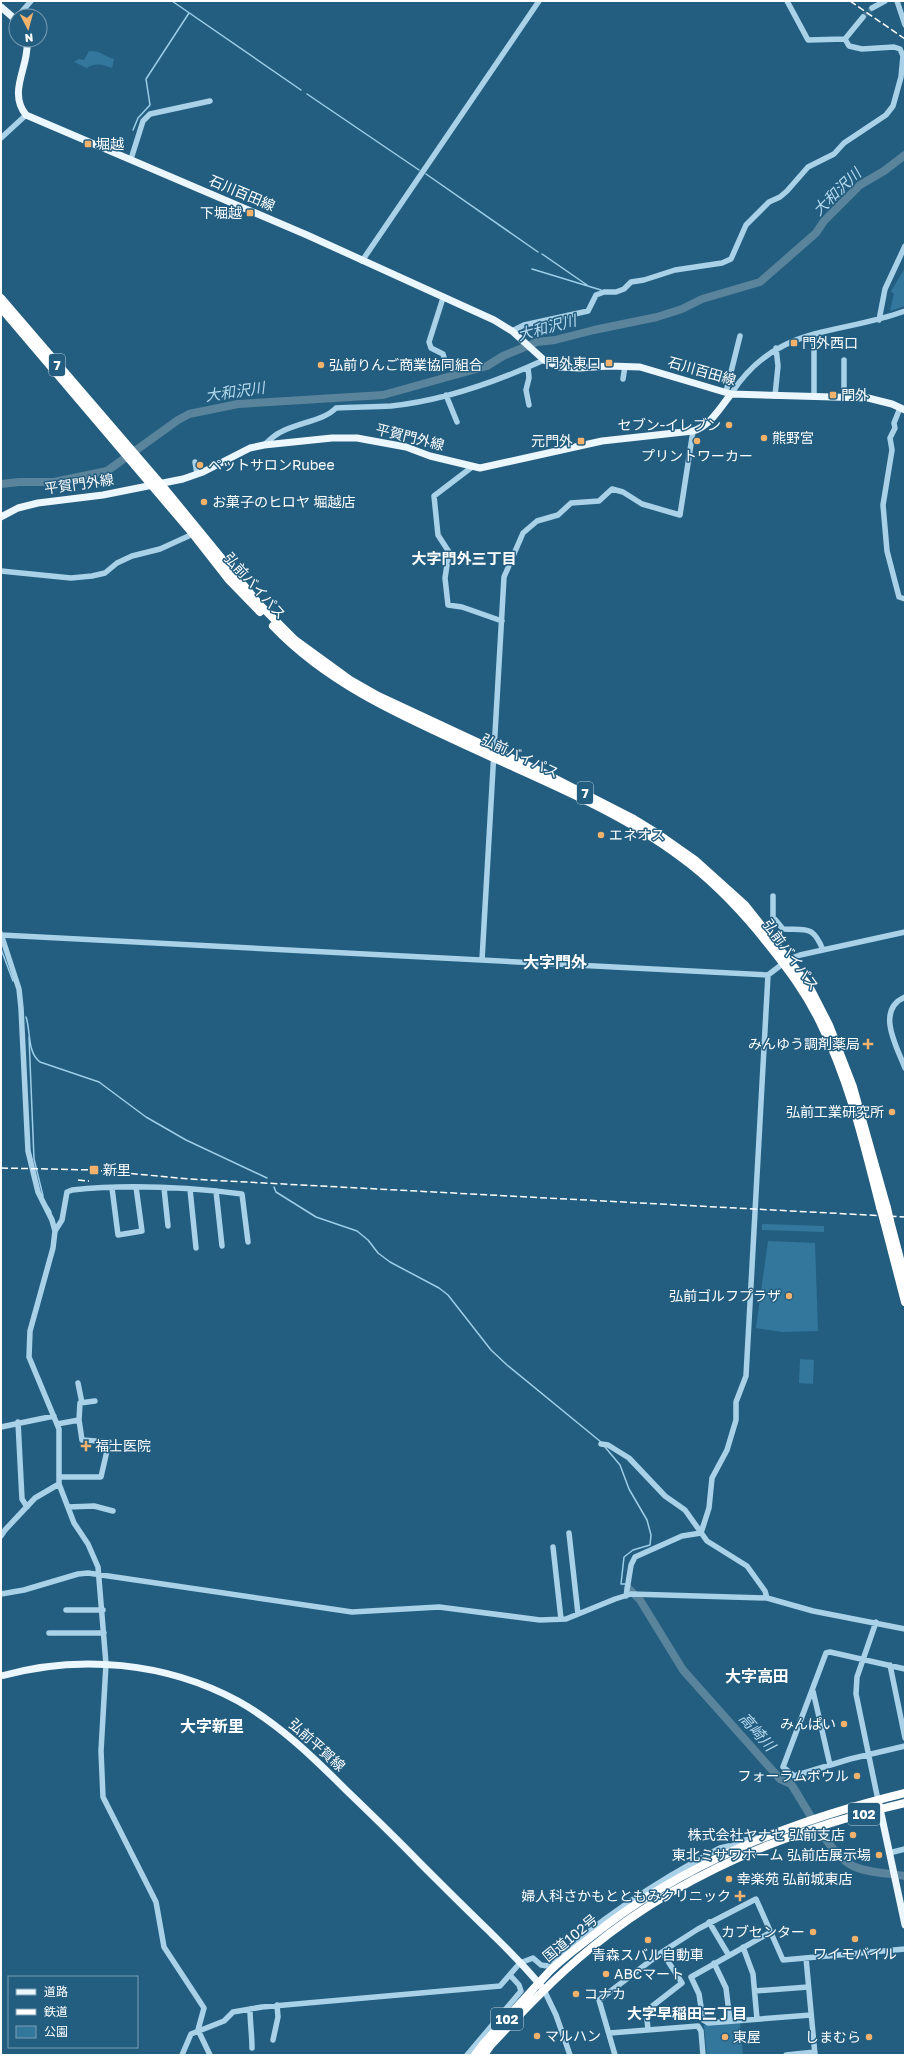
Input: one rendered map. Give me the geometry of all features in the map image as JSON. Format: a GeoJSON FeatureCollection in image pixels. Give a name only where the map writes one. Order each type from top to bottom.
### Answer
{"type":"FeatureCollection","features":[{"type":"Feature","properties":{"kind":"highway","name":"弘前バイパス"},"geometry":{"type":"LineString","coordinates":[[1,298],[111,433]]}},
{"type":"Feature","properties":{"kind":"highway","name":"弘前バイパス"},"geometry":{"type":"LineString","coordinates":[[1,308],[139,466],[151,485],[193,534],[229,580],[284,638],[307,658],[371,700],[593,797],[632,818],[674,845],[722,883],[744,904],[786,961],[804,992],[833,1052],[847,1088],[905,1278]]}},
{"type":"Feature","properties":{"kind":"highway","name":"弘前バイパス"},"geometry":{"type":"LineString","coordinates":[[139,466],[160,483],[260,604],[295,640],[350,680],[378,696],[493,754]]}},
{"type":"Feature","properties":{"kind":"highway","name":"弘前バイパス"},"geometry":{"type":"LineString","coordinates":[[887,1221],[905,1302]]}},
{"type":"Feature","properties":{"kind":"highway","name":"国道102号"},"geometry":{"type":"LineString","coordinates":[[484,2055],[541,1987],[547,1974],[605,1925],[642,1899],[681,1876],[764,1836],[808,1820],[905,1793]]}},
{"type":"Feature","properties":{"kind":"highway","name":"国道102号"},"geometry":{"type":"LineString","coordinates":[[475,2055],[484,2043],[541,1987],[591,1947],[636,1914],[676,1890],[747,1853],[824,1825],[905,1803]]}},
{"type":"Feature","properties":{"kind":"main road"},"geometry":{"type":"LineString","coordinates":[[26,116],[22,109],[18,86],[27,48]]}},
{"type":"Feature","properties":{"kind":"main road","name":"石川百田線"},"geometry":{"type":"LineString","coordinates":[[26,116],[131,159],[300,232],[494,320],[513,332],[542,359],[560,367],[625,366],[645,369],[728,393],[776,396],[844,397],[879,400],[903,409]]}},
{"type":"Feature","properties":{"kind":"main road","name":"平賀門外線"},"geometry":{"type":"LineString","coordinates":[[1,516],[18,508],[38,503],[103,495],[197,474],[245,451],[264,445],[332,438],[357,438],[406,447],[430,456],[480,468],[602,441],[700,429],[710,421],[728,393]]}},
{"type":"Feature","properties":{"kind":"main road","name":"弘前平賀線"},"geometry":{"type":"LineString","coordinates":[[1,1676],[45,1667],[72,1664],[106,1664],[166,1673],[200,1684],[238,1701],[263,1717],[318,1762],[520,1962],[541,1987]]}},
{"type":"Feature","properties":{"kind":"main road"},"geometry":{"type":"LineString","coordinates":[[878,1800],[905,1925]]}},
{"type":"Feature","properties":{"kind":"street"},"geometry":{"type":"LineString","coordinates":[[362,261],[539,1]]}},
{"type":"Feature","properties":{"kind":"street"},"geometry":{"type":"LineString","coordinates":[[787,1],[808,40],[845,39],[864,17]]}},
{"type":"Feature","properties":{"kind":"street"},"geometry":{"type":"LineString","coordinates":[[872,8],[885,1]]}},
{"type":"Feature","properties":{"kind":"street"},"geometry":{"type":"LineString","coordinates":[[897,1],[905,25]]}},
{"type":"Feature","properties":{"kind":"street"},"geometry":{"type":"LineString","coordinates":[[513,332],[524,325],[588,311],[596,295],[604,292],[616,292],[624,289],[632,282],[644,280],[675,270],[722,263],[731,259],[746,225],[769,202],[780,197],[787,191],[808,167],[834,154],[844,143],[886,115],[893,106],[901,77],[902,56],[900,49],[894,47],[862,49],[849,46],[845,39]]}},
{"type":"Feature","properties":{"kind":"street"},"geometry":{"type":"LineString","coordinates":[[131,159],[143,121],[150,114],[210,101]]}},
{"type":"Feature","properties":{"kind":"street"},"geometry":{"type":"LineString","coordinates":[[1,138],[26,116]]}},
{"type":"Feature","properties":{"kind":"street"},"geometry":{"type":"LineString","coordinates":[[879,320],[885,290],[905,246]]}},
{"type":"Feature","properties":{"kind":"street"},"geometry":{"type":"LineString","coordinates":[[443,298],[429,342],[431,348],[443,354],[446,364]]}},
{"type":"Feature","properties":{"kind":"street"},"geometry":{"type":"LineString","coordinates":[[728,393],[747,372],[776,348],[792,341],[879,320],[905,311]]}},
{"type":"Feature","properties":{"kind":"street"},"geometry":{"type":"LineString","coordinates":[[814,335],[814,396]]}},
{"type":"Feature","properties":{"kind":"street"},"geometry":{"type":"LineString","coordinates":[[728,393],[740,336]]}},
{"type":"Feature","properties":{"kind":"street"},"geometry":{"type":"LineString","coordinates":[[776,348],[778,366],[776,396]]}},
{"type":"Feature","properties":{"kind":"street"},"geometry":{"type":"LineString","coordinates":[[264,445],[278,433],[330,414],[336,408],[392,406],[446,395],[492,381],[528,367],[542,359]]}},
{"type":"Feature","properties":{"kind":"street"},"geometry":{"type":"LineString","coordinates":[[844,360],[844,397]]}},
{"type":"Feature","properties":{"kind":"street"},"geometry":{"type":"LineString","coordinates":[[623,379],[625,366]]}},
{"type":"Feature","properties":{"kind":"street"},"geometry":{"type":"LineString","coordinates":[[528,367],[529,378],[526,390],[529,405]]}},
{"type":"Feature","properties":{"kind":"street"},"geometry":{"type":"LineString","coordinates":[[446,395],[457,422]]}},
{"type":"Feature","properties":{"kind":"street"},"geometry":{"type":"LineString","coordinates":[[903,409],[894,423],[894,428],[890,438],[892,450],[883,505],[887,551],[899,597],[905,599]]}},
{"type":"Feature","properties":{"kind":"street"},"geometry":{"type":"LineString","coordinates":[[482,960],[504,577],[523,533],[537,521],[558,515],[571,503],[599,501],[612,489],[623,492],[642,504],[680,515],[693,431]]}},
{"type":"Feature","properties":{"kind":"street"},"geometry":{"type":"LineString","coordinates":[[195,462],[197,474]]}},
{"type":"Feature","properties":{"kind":"street"},"geometry":{"type":"LineString","coordinates":[[472,467],[434,496],[438,535],[449,552],[444,578],[448,605],[462,607],[502,621]]}},
{"type":"Feature","properties":{"kind":"street"},"geometry":{"type":"LineString","coordinates":[[1,571],[71,578],[92,576],[105,573],[117,563],[132,556],[160,549],[193,534]]}},
{"type":"Feature","properties":{"kind":"street"},"geometry":{"type":"LineString","coordinates":[[773,896],[773,918],[783,929],[810,930],[817,936],[823,950]]}},
{"type":"Feature","properties":{"kind":"street"},"geometry":{"type":"LineString","coordinates":[[210,2055],[198,2030],[204,2008],[164,1946],[156,1902],[103,1797],[101,1751],[106,1664],[98,1574],[94,1556],[74,1523],[59,1484],[60,1434],[54,1416],[32,1367],[29,1346],[32,1323],[53,1248],[55,1231],[52,1220],[38,1192],[28,1151],[19,989],[1,935],[768,975],[786,961],[823,950],[905,932]]}},
{"type":"Feature","properties":{"kind":"street"},"geometry":{"type":"LineString","coordinates":[[701,1533],[708,1508],[712,1478],[727,1450],[736,1420],[736,1402],[746,1376],[768,975]]}},
{"type":"Feature","properties":{"kind":"street"},"geometry":{"type":"LineString","coordinates":[[905,997],[893,1007],[889,1020],[890,1030],[905,1068]]}},
{"type":"Feature","properties":{"kind":"street"},"geometry":{"type":"LineString","coordinates":[[55,1231],[62,1220],[68,1192],[84,1189],[136,1187],[190,1189],[242,1194],[248,1242]]}},
{"type":"Feature","properties":{"kind":"street"},"geometry":{"type":"LineString","coordinates":[[112,1188],[118,1235],[142,1231],[136,1187]]}},
{"type":"Feature","properties":{"kind":"street"},"geometry":{"type":"LineString","coordinates":[[164,1188],[168,1226]]}},
{"type":"Feature","properties":{"kind":"street"},"geometry":{"type":"LineString","coordinates":[[190,1189],[196,1248]]}},
{"type":"Feature","properties":{"kind":"street"},"geometry":{"type":"LineString","coordinates":[[216,1191],[222,1246]]}},
{"type":"Feature","properties":{"kind":"street"},"geometry":{"type":"LineString","coordinates":[[59,1476],[101,1477],[109,1442],[82,1440],[79,1420],[80,1403],[82,1403],[78,1383]]}},
{"type":"Feature","properties":{"kind":"street"},"geometry":{"type":"LineString","coordinates":[[82,1403],[95,1401]]}},
{"type":"Feature","properties":{"kind":"street"},"geometry":{"type":"LineString","coordinates":[[1,1427],[18,1422],[54,1416]]}},
{"type":"Feature","properties":{"kind":"street"},"geometry":{"type":"LineString","coordinates":[[57,1424],[79,1420]]}},
{"type":"Feature","properties":{"kind":"street"},"geometry":{"type":"LineString","coordinates":[[18,1422],[22,1499],[27,1507]]}},
{"type":"Feature","properties":{"kind":"street"},"geometry":{"type":"LineString","coordinates":[[600,1444],[608,1445],[629,1458],[665,1496],[685,1510],[707,1541],[747,1566],[765,1591],[767,1598]]}},
{"type":"Feature","properties":{"kind":"street"},"geometry":{"type":"LineString","coordinates":[[1,1536],[35,1498],[59,1484]]}},
{"type":"Feature","properties":{"kind":"street"},"geometry":{"type":"LineString","coordinates":[[68,1507],[94,1506],[113,1511]]}},
{"type":"Feature","properties":{"kind":"street"},"geometry":{"type":"LineString","coordinates":[[569,1533],[578,1614]]}},
{"type":"Feature","properties":{"kind":"street"},"geometry":{"type":"LineString","coordinates":[[628,1595],[631,1565],[635,1557],[682,1536],[701,1533]]}},
{"type":"Feature","properties":{"kind":"street"},"geometry":{"type":"LineString","coordinates":[[553,1547],[560,1619]]}},
{"type":"Feature","properties":{"kind":"street"},"geometry":{"type":"LineString","coordinates":[[1,1594],[24,1590],[78,1574],[98,1574],[352,1612],[439,1607],[540,1620],[560,1619],[578,1614],[628,1595],[639,1594],[767,1598],[813,1611],[876,1622],[905,1629]]}},
{"type":"Feature","properties":{"kind":"street"},"geometry":{"type":"LineString","coordinates":[[66,1610],[102,1610]]}},
{"type":"Feature","properties":{"kind":"street"},"geometry":{"type":"LineString","coordinates":[[876,1622],[857,1677],[856,1694],[878,1800]]}},
{"type":"Feature","properties":{"kind":"street"},"geometry":{"type":"LineString","coordinates":[[49,1633],[104,1633]]}},
{"type":"Feature","properties":{"kind":"street"},"geometry":{"type":"LineString","coordinates":[[905,1669],[830,1652],[826,1653],[783,1768],[794,1776],[830,1765],[905,1746]]}},
{"type":"Feature","properties":{"kind":"street"},"geometry":{"type":"LineString","coordinates":[[890,1665],[905,1738]]}},
{"type":"Feature","properties":{"kind":"street"},"geometry":{"type":"LineString","coordinates":[[813,1691],[830,1765]]}},
{"type":"Feature","properties":{"kind":"street"},"geometry":{"type":"LineString","coordinates":[[681,1876],[707,1858],[730,1846],[744,1840],[764,1836]]}},
{"type":"Feature","properties":{"kind":"street"},"geometry":{"type":"LineString","coordinates":[[182,2055],[190,2034],[224,2021],[233,2012],[277,2005],[500,1986],[520,1962],[533,1958],[541,1965],[548,1966],[581,1937],[642,1892],[720,1848],[730,1846]]}},
{"type":"Feature","properties":{"kind":"street"},"geometry":{"type":"LineString","coordinates":[[889,1853],[905,1849]]}},
{"type":"Feature","properties":{"kind":"street"},"geometry":{"type":"LineString","coordinates":[[615,2055],[599,2000],[662,1952],[709,1922],[756,1900],[782,1960],[905,1949]]}},
{"type":"Feature","properties":{"kind":"street"},"geometry":{"type":"LineString","coordinates":[[709,1922],[728,1954]]}},
{"type":"Feature","properties":{"kind":"street"},"geometry":{"type":"LineString","coordinates":[[771,1932],[728,1954],[691,1976],[699,1994],[703,2020],[708,2023],[811,2015]]}},
{"type":"Feature","properties":{"kind":"street"},"geometry":{"type":"LineString","coordinates":[[743,1947],[753,1974],[757,2019]]}},
{"type":"Feature","properties":{"kind":"street"},"geometry":{"type":"LineString","coordinates":[[648,2029],[646,2010],[682,1983],[662,1952]]}},
{"type":"Feature","properties":{"kind":"street"},"geometry":{"type":"LineString","coordinates":[[786,2055],[815,2054],[806,1958]]}},
{"type":"Feature","properties":{"kind":"street"},"geometry":{"type":"LineString","coordinates":[[714,1963],[726,1988],[730,2021]]}},
{"type":"Feature","properties":{"kind":"street"},"geometry":{"type":"LineString","coordinates":[[467,2055],[521,1991],[519,1985],[510,1975]]}},
{"type":"Feature","properties":{"kind":"street"},"geometry":{"type":"LineString","coordinates":[[541,1987],[556,2015],[570,2055]]}},
{"type":"Feature","properties":{"kind":"street"},"geometry":{"type":"LineString","coordinates":[[755,1991],[808,1987]]}},
{"type":"Feature","properties":{"kind":"street"},"geometry":{"type":"LineString","coordinates":[[273,2040],[278,2017],[277,2005]]}},
{"type":"Feature","properties":{"kind":"street"},"geometry":{"type":"LineString","coordinates":[[250,2009],[252,2048]]}},
{"type":"Feature","properties":{"kind":"street"},"geometry":{"type":"LineString","coordinates":[[610,2034],[648,2029],[698,2026],[701,2031],[703,2055]]}},
{"type":"Feature","properties":{"kind":"green space"},"geometry":{"type":"Polygon","coordinates":[[[89,51],[100,53],[114,59],[112,68],[103,65],[96,65],[87,68],[74,62],[79,59],[84,60],[89,51]]]}},
{"type":"Feature","properties":{"kind":"green space"},"geometry":{"type":"Polygon","coordinates":[[[905,268],[905,306],[890,311],[894,294],[891,291],[905,268]]]}},
{"type":"Feature","properties":{"kind":"green space"},"geometry":{"type":"Polygon","coordinates":[[[762,1224],[824,1226],[824,1232],[762,1230],[762,1224]]]}},
{"type":"Feature","properties":{"kind":"green space"},"geometry":{"type":"Polygon","coordinates":[[[768,1241],[815,1243],[818,1331],[782,1332],[756,1328],[768,1241]]]}},
{"type":"Feature","properties":{"kind":"green space"},"geometry":{"type":"Polygon","coordinates":[[[800,1359],[814,1360],[813,1384],[799,1383],[800,1359]]]}},
{"type":"Feature","properties":{"kind":"green space"},"geometry":{"type":"Polygon","coordinates":[[[740,2022],[743,2055],[707,2055],[704,2025],[740,2022]]]}},
{"type":"Feature","properties":{"kind":"waterway"},"geometry":{"type":"LineString","coordinates":[[172,1],[301,90]]}},
{"type":"Feature","properties":{"kind":"waterway"},"geometry":{"type":"LineString","coordinates":[[133,130],[138,118],[150,105],[146,79],[189,13]]}},
{"type":"Feature","properties":{"kind":"waterway"},"geometry":{"type":"LineString","coordinates":[[307,94],[419,170]]}},
{"type":"Feature","properties":{"kind":"waterway","name":"大和沢川"},"geometry":{"type":"LineString","coordinates":[[1,484],[19,482],[54,482],[107,471],[178,420],[189,414],[238,404],[383,395],[487,366],[503,356],[537,342],[555,340],[657,317],[682,309],[702,299],[760,282],[816,233],[824,221],[860,185],[884,171],[905,155]]}},
{"type":"Feature","properties":{"kind":"waterway"},"geometry":{"type":"LineString","coordinates":[[426,174],[538,252]]}},
{"type":"Feature","properties":{"kind":"waterway"},"geometry":{"type":"LineString","coordinates":[[542,254],[587,285]]}},
{"type":"Feature","properties":{"kind":"waterway"},"geometry":{"type":"LineString","coordinates":[[532,269],[601,290]]}},
{"type":"Feature","properties":{"kind":"waterway"},"geometry":{"type":"LineString","coordinates":[[1,949],[13,981]]}},
{"type":"Feature","properties":{"kind":"waterway"},"geometry":{"type":"LineString","coordinates":[[26,1017],[31,1047],[33,1053],[40,1062],[99,1082],[146,1117],[186,1140],[267,1178]]}},
{"type":"Feature","properties":{"kind":"waterway"},"geometry":{"type":"LineString","coordinates":[[29,1037],[34,1159],[43,1196]]}},
{"type":"Feature","properties":{"kind":"waterway"},"geometry":{"type":"LineString","coordinates":[[274,1187],[276,1192],[316,1217],[357,1231],[368,1240],[378,1253],[390,1262],[439,1288],[448,1295],[491,1350],[507,1365],[601,1442]]}},
{"type":"Feature","properties":{"kind":"waterway"},"geometry":{"type":"LineString","coordinates":[[48,1207],[51,1212]]}},
{"type":"Feature","properties":{"kind":"waterway"},"geometry":{"type":"LineString","coordinates":[[605,1447],[620,1465],[629,1489],[647,1520],[651,1535],[650,1545],[633,1550],[624,1557],[621,1584],[625,1584]]}},
{"type":"Feature","properties":{"kind":"waterway","name":"高崎川"},"geometry":{"type":"LineString","coordinates":[[628,1588],[640,1600],[683,1670],[780,1779],[791,1784],[818,1828],[834,1850],[843,1859],[857,1868],[905,1876]]}},
{"type":"Feature","properties":{"kind":"tunnel"},"geometry":{"type":"LineString","coordinates":[[863,17],[872,8]]}},
{"type":"Feature","properties":{"kind":"railway"},"geometry":{"type":"LineString","coordinates":[[850,1],[905,39]]}},
{"type":"Feature","properties":{"kind":"railway"},"geometry":{"type":"LineString","coordinates":[[1,1168],[94,1170],[189,1179],[905,1217]]}},
{"type":"Feature","properties":{"kind":"railway"},"geometry":{"type":"LineString","coordinates":[[78,1180],[89,1181]]}},
{"type":"Feature","properties":{"kind":"place","name":"堀越"},"geometry":{"type":"Point","coordinates":[88,144]}},
{"type":"Feature","properties":{"kind":"place","name":"下堀越"},"geometry":{"type":"Point","coordinates":[250,213]}},
{"type":"Feature","properties":{"kind":"place","name":"門外西口"},"geometry":{"type":"Point","coordinates":[794,343]}},
{"type":"Feature","properties":{"kind":"place","name":"門外東口"},"geometry":{"type":"Point","coordinates":[609,363]}},
{"type":"Feature","properties":{"kind":"place","name":"弘前りんご商業協同組合"},"geometry":{"type":"Point","coordinates":[321,365]}},
{"type":"Feature","properties":{"kind":"place","name":"門外"},"geometry":{"type":"Point","coordinates":[833,395]}},
{"type":"Feature","properties":{"kind":"place","name":"セブン-イレブン"},"geometry":{"type":"Point","coordinates":[729,425]}},
{"type":"Feature","properties":{"kind":"place","name":"熊野宮"},"geometry":{"type":"Point","coordinates":[764,438]}},
{"type":"Feature","properties":{"kind":"place","name":"元門外"},"geometry":{"type":"Point","coordinates":[581,441]}},
{"type":"Feature","properties":{"kind":"place","name":"プリントワーカー"},"geometry":{"type":"Point","coordinates":[697,441]}},
{"type":"Feature","properties":{"kind":"place","name":"ペットサロンRubee"},"geometry":{"type":"Point","coordinates":[200,465]}},
{"type":"Feature","properties":{"kind":"place","name":"お菓子のヒロヤ 堀越店"},"geometry":{"type":"Point","coordinates":[204,502]}},
{"type":"Feature","properties":{"kind":"place","name":"エネオス"},"geometry":{"type":"Point","coordinates":[601,835]}},
{"type":"Feature","properties":{"kind":"place","name":"みんゆう調剤薬局"},"geometry":{"type":"Point","coordinates":[868,1044]}},
{"type":"Feature","properties":{"kind":"place","name":"弘前工業研究所"},"geometry":{"type":"Point","coordinates":[892,1112]}},
{"type":"Feature","properties":{"kind":"place","name":"新里"},"geometry":{"type":"Point","coordinates":[94,1170]}},
{"type":"Feature","properties":{"kind":"place","name":"弘前ゴルフプラザ"},"geometry":{"type":"Point","coordinates":[789,1296]}},
{"type":"Feature","properties":{"kind":"place","name":"福士医院"},"geometry":{"type":"Point","coordinates":[86,1446]}},
{"type":"Feature","properties":{"kind":"place","name":"みんぱい"},"geometry":{"type":"Point","coordinates":[844,1724]}},
{"type":"Feature","properties":{"kind":"place","name":"フォーラムボウル"},"geometry":{"type":"Point","coordinates":[857,1776]}},
{"type":"Feature","properties":{"kind":"place","name":"株式会社ヤナセ 弘前支店"},"geometry":{"type":"Point","coordinates":[853,1835]}},
{"type":"Feature","properties":{"kind":"place","name":"東北ミサワホーム 弘前店展示場"},"geometry":{"type":"Point","coordinates":[879,1855]}},
{"type":"Feature","properties":{"kind":"place","name":"幸楽苑 弘前城東店"},"geometry":{"type":"Point","coordinates":[729,1879]}},
{"type":"Feature","properties":{"kind":"place","name":"婦人科さかもとともみクリニック"},"geometry":{"type":"Point","coordinates":[740,1896]}},
{"type":"Feature","properties":{"kind":"place","name":"カブセンター"},"geometry":{"type":"Point","coordinates":[813,1932]}},
{"type":"Feature","properties":{"kind":"place","name":"ワイモバイル"},"geometry":{"type":"Point","coordinates":[855,1939]}},
{"type":"Feature","properties":{"kind":"place","name":"青森スバル自動車"},"geometry":{"type":"Point","coordinates":[648,1940]}},
{"type":"Feature","properties":{"kind":"place","name":"ABCマート"},"geometry":{"type":"Point","coordinates":[606,1974]}},
{"type":"Feature","properties":{"kind":"place","name":"コナカ"},"geometry":{"type":"Point","coordinates":[576,1994]}},
{"type":"Feature","properties":{"kind":"place","name":"マルハン"},"geometry":{"type":"Point","coordinates":[537,2036]}},
{"type":"Feature","properties":{"kind":"place","name":"東屋"},"geometry":{"type":"Point","coordinates":[725,2037]}},
{"type":"Feature","properties":{"kind":"place","name":"しまむら"},"geometry":{"type":"Point","coordinates":[869,2037]}},
{"type":"Feature","properties":{"kind":"district","name":"大字門外三丁目"},"geometry":{"type":"Point","coordinates":[464,559]}},
{"type":"Feature","properties":{"kind":"district","name":"大字門外"},"geometry":{"type":"Point","coordinates":[555,962]}},
{"type":"Feature","properties":{"kind":"district","name":"大字高田"},"geometry":{"type":"Point","coordinates":[757,1676]}},
{"type":"Feature","properties":{"kind":"district","name":"大字新里"},"geometry":{"type":"Point","coordinates":[212,1726]}},
{"type":"Feature","properties":{"kind":"district","name":"大字早稲田三丁目"},"geometry":{"type":"Point","coordinates":[687,2014]}}]}
